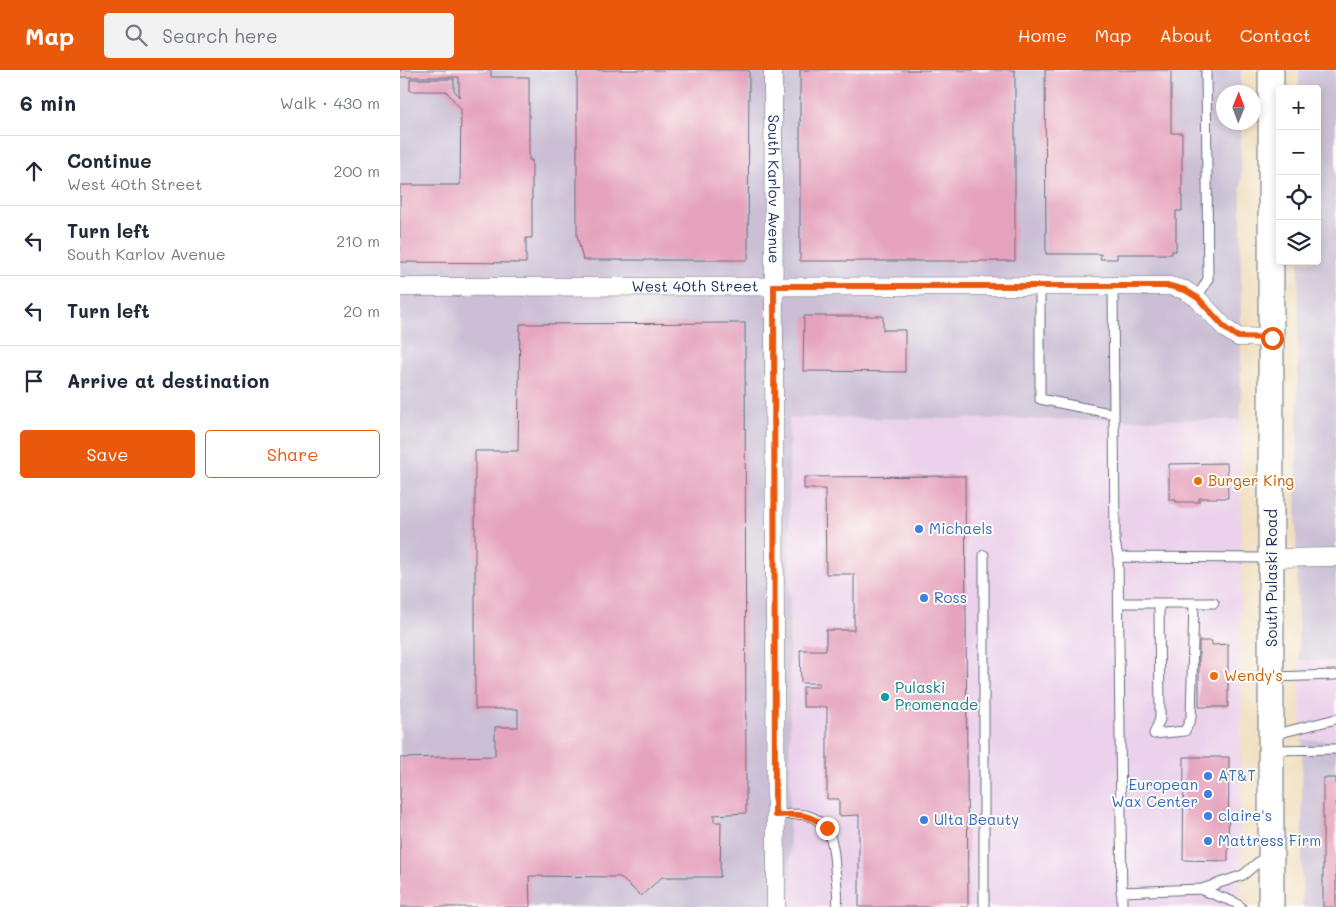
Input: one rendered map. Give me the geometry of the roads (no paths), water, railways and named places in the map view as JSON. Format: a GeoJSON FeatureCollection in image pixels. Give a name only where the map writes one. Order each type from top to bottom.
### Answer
{"type":"FeatureCollection","features":[{"type":"Feature","properties":{"kind":"main road","name":"South Pulaski Road"},"geometry":{"type":"LineString","coordinates":[[1271,70],[1271,907]]}},
{"type":"Feature","properties":{"kind":"street","name":"South Karlov Avenue"},"geometry":{"type":"LineString","coordinates":[[773,70],[776,907]]}},
{"type":"Feature","properties":{"kind":"street","name":"West 40th Street"},"geometry":{"type":"LineString","coordinates":[[400,287],[1170,286],[1185,290],[1198,298],[1226,329],[1238,337],[1272,338]]}},
{"type":"Feature","properties":{"kind":"street"},"geometry":{"type":"LineString","coordinates":[[1272,558],[1336,557]]}},
{"type":"Feature","properties":{"kind":"lane"},"geometry":{"type":"LineString","coordinates":[[1198,298],[1208,279],[1206,70]]}},
{"type":"Feature","properties":{"kind":"lane"},"geometry":{"type":"LineString","coordinates":[[1040,286],[1040,399],[1114,414]]}},
{"type":"Feature","properties":{"kind":"lane"},"geometry":{"type":"LineString","coordinates":[[1113,286],[1115,542],[1118,557],[1119,603],[1122,907]]}},
{"type":"Feature","properties":{"kind":"lane"},"geometry":{"type":"LineString","coordinates":[[984,555],[984,907]]}},
{"type":"Feature","properties":{"kind":"lane"},"geometry":{"type":"LineString","coordinates":[[1118,557],[1272,558]]}},
{"type":"Feature","properties":{"kind":"lane"},"geometry":{"type":"LineString","coordinates":[[1119,603],[1214,604]]}},
{"type":"Feature","properties":{"kind":"lane"},"geometry":{"type":"LineString","coordinates":[[1159,603],[1160,719],[1154,734],[1185,731],[1188,726],[1190,718],[1194,604]]}},
{"type":"Feature","properties":{"kind":"lane"},"geometry":{"type":"LineString","coordinates":[[1272,677],[1336,674],[1336,685]]}},
{"type":"Feature","properties":{"kind":"lane"},"geometry":{"type":"LineString","coordinates":[[1272,742],[1336,719]]}},
{"type":"Feature","properties":{"kind":"lane"},"geometry":{"type":"LineString","coordinates":[[1272,742],[1336,749]]}},
{"type":"Feature","properties":{"kind":"lane"},"geometry":{"type":"LineString","coordinates":[[775,815],[805,815],[815,819],[827,828],[834,853],[837,907]]}},
{"type":"Feature","properties":{"kind":"lane"},"geometry":{"type":"LineString","coordinates":[[1121,892],[1202,890],[1243,875],[1271,850]]}},
{"type":"Feature","properties":{"kind":"lane"},"geometry":{"type":"LineString","coordinates":[[1202,890],[1234,902],[1241,907]]}},
{"type":"Feature","properties":{"kind":"place","name":"Burger King"},"geometry":{"type":"Point","coordinates":[1198,481]}},
{"type":"Feature","properties":{"kind":"place","name":"Michaels"},"geometry":{"type":"Point","coordinates":[919,529]}},
{"type":"Feature","properties":{"kind":"place","name":"Ross"},"geometry":{"type":"Point","coordinates":[924,598]}},
{"type":"Feature","properties":{"kind":"place","name":"Wendy's"},"geometry":{"type":"Point","coordinates":[1214,676]}},
{"type":"Feature","properties":{"kind":"place","name":"Pulaski Promenade"},"geometry":{"type":"Point","coordinates":[885,697]}},
{"type":"Feature","properties":{"kind":"place","name":"AT&T"},"geometry":{"type":"Point","coordinates":[1208,776]}},
{"type":"Feature","properties":{"kind":"place","name":"European Wax Center"},"geometry":{"type":"Point","coordinates":[1208,794]}},
{"type":"Feature","properties":{"kind":"place","name":"claire's"},"geometry":{"type":"Point","coordinates":[1208,816]}},
{"type":"Feature","properties":{"kind":"place","name":"Ulta Beauty"},"geometry":{"type":"Point","coordinates":[924,820]}},
{"type":"Feature","properties":{"kind":"place","name":"Mattress Firm"},"geometry":{"type":"Point","coordinates":[1208,841]}}]}
